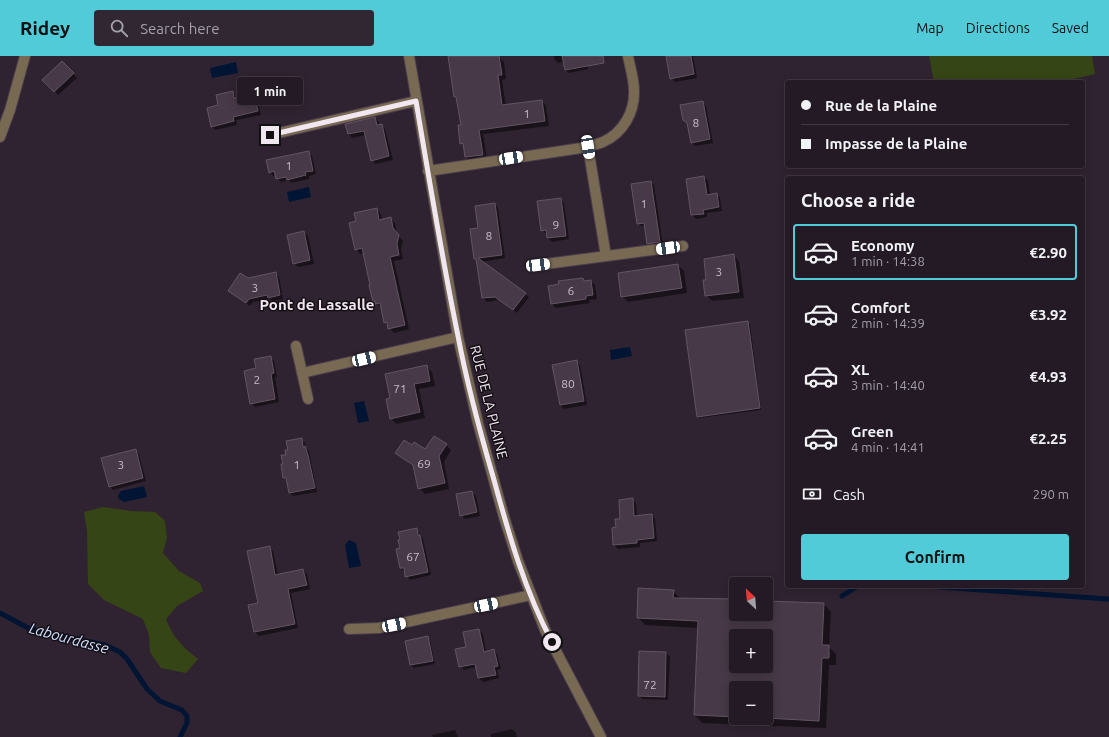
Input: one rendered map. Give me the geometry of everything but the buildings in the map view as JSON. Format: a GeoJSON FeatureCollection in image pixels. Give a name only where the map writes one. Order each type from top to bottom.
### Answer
{"type":"FeatureCollection","features":[{"type":"Feature","properties":{"kind":"street"},"geometry":{"type":"LineString","coordinates":[[0,137],[10,110],[25,56]]}},
{"type":"Feature","properties":{"kind":"street","name":"RUE DE LA PLAINE"},"geometry":{"type":"LineString","coordinates":[[409,56],[458,337],[478,423],[504,517],[518,561],[545,630],[601,737]]}},
{"type":"Feature","properties":{"kind":"street"},"geometry":{"type":"LineString","coordinates":[[428,171],[588,147],[602,142],[614,135],[627,121],[633,106],[635,88],[628,56]]}},
{"type":"Feature","properties":{"kind":"street"},"geometry":{"type":"LineString","coordinates":[[270,135],[416,101]]}},
{"type":"Feature","properties":{"kind":"street"},"geometry":{"type":"LineString","coordinates":[[588,147],[606,256]]}},
{"type":"Feature","properties":{"kind":"street"},"geometry":{"type":"LineString","coordinates":[[538,265],[683,246]]}},
{"type":"Feature","properties":{"kind":"street"},"geometry":{"type":"LineString","coordinates":[[302,373],[458,337]]}},
{"type":"Feature","properties":{"kind":"street"},"geometry":{"type":"LineString","coordinates":[[296,346],[308,399]]}},
{"type":"Feature","properties":{"kind":"street"},"geometry":{"type":"LineString","coordinates":[[349,629],[379,628],[531,595]]}},
{"type":"Feature","properties":{"kind":"green space"},"geometry":{"type":"Polygon","coordinates":[[[929,56],[1092,56],[1095,74],[1069,80],[934,80],[929,56]]]}},
{"type":"Feature","properties":{"kind":"green space"},"geometry":{"type":"Polygon","coordinates":[[[103,507],[131,511],[155,512],[165,521],[167,538],[163,553],[179,571],[200,583],[203,591],[177,606],[166,619],[179,641],[198,659],[186,673],[161,668],[150,652],[149,635],[143,619],[104,600],[88,584],[87,531],[84,512],[103,507]]]}},
{"type":"Feature","properties":{"kind":"water"},"geometry":{"type":"Polygon","coordinates":[[[236,62],[238,73],[212,78],[210,68],[236,62]]]}},
{"type":"Feature","properties":{"kind":"water"},"geometry":{"type":"Polygon","coordinates":[[[309,187],[311,197],[289,202],[287,192],[309,187]]]}},
{"type":"Feature","properties":{"kind":"water"},"geometry":{"type":"Polygon","coordinates":[[[630,347],[632,356],[611,360],[610,350],[630,347]]]}},
{"type":"Feature","properties":{"kind":"water"},"geometry":{"type":"Polygon","coordinates":[[[364,401],[369,421],[358,423],[354,403],[364,401]]]}},
{"type":"Feature","properties":{"kind":"water"},"geometry":{"type":"Polygon","coordinates":[[[144,486],[147,497],[124,502],[119,499],[118,496],[121,491],[144,486]]]}},
{"type":"Feature","properties":{"kind":"water"},"geometry":{"type":"Polygon","coordinates":[[[349,540],[356,543],[361,566],[349,568],[345,545],[349,540]]]}},
{"type":"Feature","properties":{"kind":"waterway"},"geometry":{"type":"LineString","coordinates":[[842,596],[855,588]]}},
{"type":"Feature","properties":{"kind":"waterway"},"geometry":{"type":"LineString","coordinates":[[953,588],[1108,599]]}},
{"type":"Feature","properties":{"kind":"waterway","name":"Labourdasse"},"geometry":{"type":"LineString","coordinates":[[0,613],[30,629],[105,645],[120,652],[127,659],[147,689],[160,701],[182,710],[187,716],[187,723],[180,737]]}},
{"type":"Feature","properties":{"kind":"district","name":"Pont de Lassalle"},"geometry":{"type":"Point","coordinates":[317,304]}},
{"type":"Feature","properties":{"kind":"route"},"geometry":{"type":"LineString","coordinates":[[270,135],[416,101],[458,337],[478,423],[518,561],[545,630],[552,642]]}}]}
